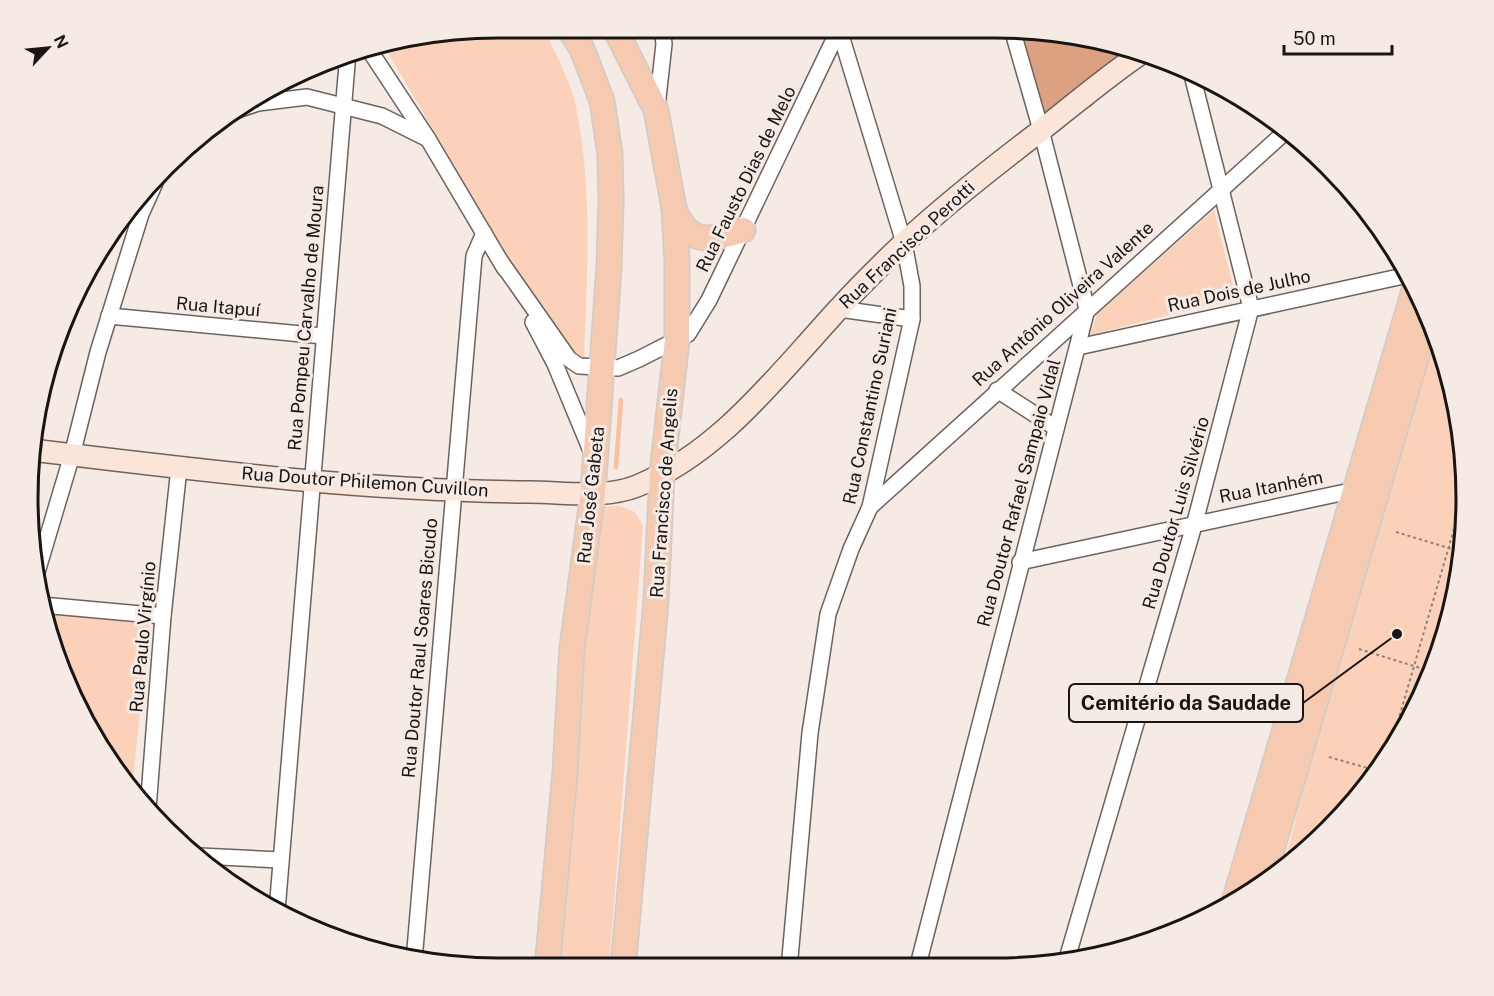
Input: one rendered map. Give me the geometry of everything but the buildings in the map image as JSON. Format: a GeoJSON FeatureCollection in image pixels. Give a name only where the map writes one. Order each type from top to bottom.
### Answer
{"type":"FeatureCollection","features":[{"type":"Feature","properties":{"kind":"main road","name":"Rua José Gabeta"},"geometry":{"type":"LineString","coordinates":[[548,958],[565,772],[572,648],[596,461],[609,268],[610,154],[602,101],[582,49],[575,38]]}},
{"type":"Feature","properties":{"kind":"main road","name":"Rua Francisco de Angelis"},"geometry":{"type":"LineString","coordinates":[[620,38],[656,110],[674,207],[677,340],[662,473],[656,601],[624,958]]}},
{"type":"Feature","properties":{"kind":"main road"},"geometry":{"type":"LineString","coordinates":[[674,207],[687,233],[698,237],[719,237],[743,230]]}},
{"type":"Feature","properties":{"kind":"main road"},"geometry":{"type":"LineString","coordinates":[[1238,890],[1411,299]]}},
{"type":"Feature","properties":{"kind":"main road"},"geometry":{"type":"LineString","coordinates":[[1266,871],[1424,330]]}},
{"type":"Feature","properties":{"kind":"street"},"geometry":{"type":"LineString","coordinates":[[656,110],[663,38]]}},
{"type":"Feature","properties":{"kind":"street","name":"Rua Fausto Dias de Melo"},"geometry":{"type":"LineString","coordinates":[[677,340],[688,334],[709,300],[836,38]]}},
{"type":"Feature","properties":{"kind":"street","name":"Rua Constantino Suriani"},"geometry":{"type":"LineString","coordinates":[[790,958],[810,733],[828,614],[851,549],[870,507],[912,319],[912,286],[904,243],[842,38]]}},
{"type":"Feature","properties":{"kind":"street","name":"Rua Doutor Rafael Sampaio Vidal"},"geometry":{"type":"LineString","coordinates":[[920,958],[1087,309],[1015,38]]}},
{"type":"Feature","properties":{"kind":"street"},"geometry":{"type":"LineString","coordinates":[[373,55],[428,139],[501,262],[555,364],[596,461]]}},
{"type":"Feature","properties":{"kind":"street","name":"Rua Francisco Perotti"},"geometry":{"type":"LineString","coordinates":[[691,455],[767,389],[839,309],[904,243],[987,171],[1094,86],[1133,59]]}},
{"type":"Feature","properties":{"kind":"street","name":"Rua Pompeu Carvalho de Moura"},"geometry":{"type":"LineString","coordinates":[[278,902],[347,63]]}},
{"type":"Feature","properties":{"kind":"street","name":"Rua Doutor Luis Silvério"},"geometry":{"type":"LineString","coordinates":[[1069,953],[1195,522],[1251,308],[1194,82]]}},
{"type":"Feature","properties":{"kind":"street"},"geometry":{"type":"LineString","coordinates":[[263,102],[290,97],[307,97],[382,116],[428,139]]}},
{"type":"Feature","properties":{"kind":"street","name":"Rua Antônio Oliveira Valente"},"geometry":{"type":"LineString","coordinates":[[870,507],[1280,136]]}},
{"type":"Feature","properties":{"kind":"street"},"geometry":{"type":"LineString","coordinates":[[41,559],[72,455],[81,410],[109,316],[138,223],[148,199]]}},
{"type":"Feature","properties":{"kind":"street","name":"Rua Doutor Raul Soares Bicudo"},"geometry":{"type":"LineString","coordinates":[[415,951],[452,492],[474,256],[484,233]]}},
{"type":"Feature","properties":{"kind":"street"},"geometry":{"type":"LineString","coordinates":[[501,262],[569,359],[579,366],[618,368],[677,340]]}},
{"type":"Feature","properties":{"kind":"street","name":"Rua Dois de Julho"},"geometry":{"type":"LineString","coordinates":[[1078,347],[1400,277]]}},
{"type":"Feature","properties":{"kind":"street"},"geometry":{"type":"LineString","coordinates":[[839,309],[912,319]]}},
{"type":"Feature","properties":{"kind":"street","name":"Rua Itapuí"},"geometry":{"type":"LineString","coordinates":[[109,316],[323,336]]}},
{"type":"Feature","properties":{"kind":"street"},"geometry":{"type":"LineString","coordinates":[[997,390],[1056,428]]}},
{"type":"Feature","properties":{"kind":"street","name":"Rua Doutor Philemon Cuvillon"},"geometry":{"type":"LineString","coordinates":[[40,451],[178,468],[452,492],[593,492],[636,486],[691,455]]}},
{"type":"Feature","properties":{"kind":"street","name":"Rua Paulo Virgínio"},"geometry":{"type":"LineString","coordinates":[[149,798],[163,616],[178,468]]}},
{"type":"Feature","properties":{"kind":"street","name":"Rua Itanhém"},"geometry":{"type":"LineString","coordinates":[[1020,562],[1195,522],[1355,490]]}},
{"type":"Feature","properties":{"kind":"street"},"geometry":{"type":"LineString","coordinates":[[50,606],[163,616]]}},
{"type":"Feature","properties":{"kind":"street"},"geometry":{"type":"LineString","coordinates":[[210,856],[280,860]]}},
{"type":"Feature","properties":{"kind":"path"},"geometry":{"type":"LineString","coordinates":[[1397,724],[1456,521]]}},
{"type":"Feature","properties":{"kind":"path"},"geometry":{"type":"LineString","coordinates":[[1396,532],[1454,550]]}},
{"type":"Feature","properties":{"kind":"path"},"geometry":{"type":"LineString","coordinates":[[1359,649],[1423,669]]}},
{"type":"Feature","properties":{"kind":"path"},"geometry":{"type":"LineString","coordinates":[[1329,757],[1368,768]]}},
{"type":"Feature","properties":{"kind":"shaded area"},"geometry":{"type":"Polygon","coordinates":[[[468,38],[549,38],[574,97],[585,169],[587,201],[584,358],[575,358],[559,344],[387,51],[438,41],[468,38]]]}},
{"type":"Feature","properties":{"kind":"shaded area"},"geometry":{"type":"Polygon","coordinates":[[[1009,38],[1056,41],[1132,58],[1092,106],[1052,128],[1024,94],[1015,70],[1009,38]]]}},
{"type":"Feature","properties":{"kind":"shaded area"},"geometry":{"type":"Polygon","coordinates":[[[1214,210],[1236,298],[1090,335],[1097,314],[1214,210]]]}},
{"type":"Feature","properties":{"kind":"shaded area"},"geometry":{"type":"Polygon","coordinates":[[[1432,349],[1448,408],[1456,468],[1456,528],[1453,558],[1441,617],[1409,702],[1379,754],[1322,824],[1287,854],[1306,780],[1432,349]]]}},
{"type":"Feature","properties":{"kind":"shaded area"},"geometry":{"type":"Polygon","coordinates":[[[620,506],[635,512],[643,526],[610,958],[551,958],[595,507],[620,506]]]}},
{"type":"Feature","properties":{"kind":"shaded area"},"geometry":{"type":"Polygon","coordinates":[[[51,610],[150,616],[133,778],[115,754],[85,702],[62,646],[51,610]]]}},
{"type":"Feature","properties":{"kind":"waterway"},"geometry":{"type":"LineString","coordinates":[[616,467],[621,400]]}},
{"type":"Feature","properties":{"kind":"place","name":"Cemitério da Saudade"},"geometry":{"type":"Point","coordinates":[1397,634]}}]}
